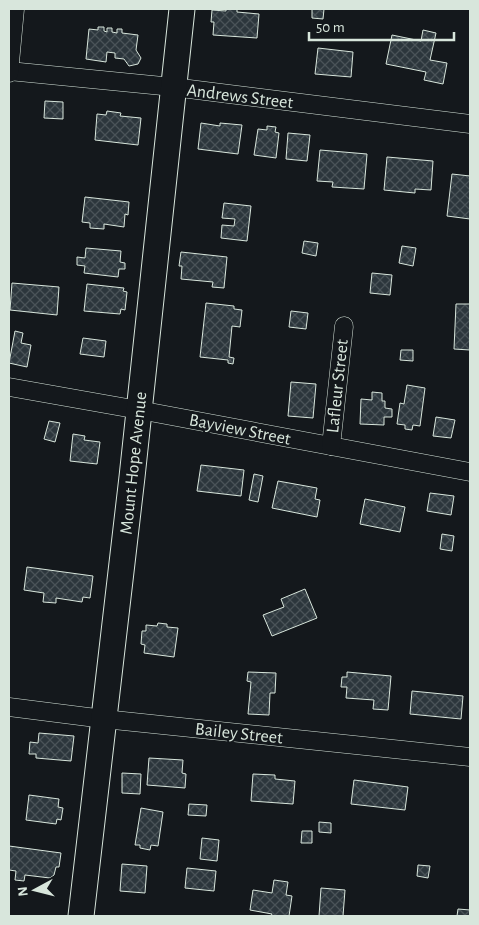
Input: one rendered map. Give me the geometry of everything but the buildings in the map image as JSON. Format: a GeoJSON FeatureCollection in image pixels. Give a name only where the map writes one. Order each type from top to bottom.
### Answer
{"type":"FeatureCollection","features":[{"type":"Feature","properties":{"kind":"main road","name":"Mount Hope Avenue"},"geometry":{"type":"LineString","coordinates":[[81,916],[139,410],[182,9]]}},
{"type":"Feature","properties":{"kind":"street"},"geometry":{"type":"LineString","coordinates":[[9,72],[15,9]]}},
{"type":"Feature","properties":{"kind":"street","name":"Andrews Street"},"geometry":{"type":"LineString","coordinates":[[9,72],[173,87],[470,124]]}},
{"type":"Feature","properties":{"kind":"street","name":"Lafleur Street"},"geometry":{"type":"LineString","coordinates":[[331,446],[344,326]]}},
{"type":"Feature","properties":{"kind":"street","name":"Bayview Street"},"geometry":{"type":"LineString","coordinates":[[9,387],[470,472]]}},
{"type":"Feature","properties":{"kind":"street","name":"Bailey Street"},"geometry":{"type":"LineString","coordinates":[[9,707],[104,719],[470,757]]}}]}
